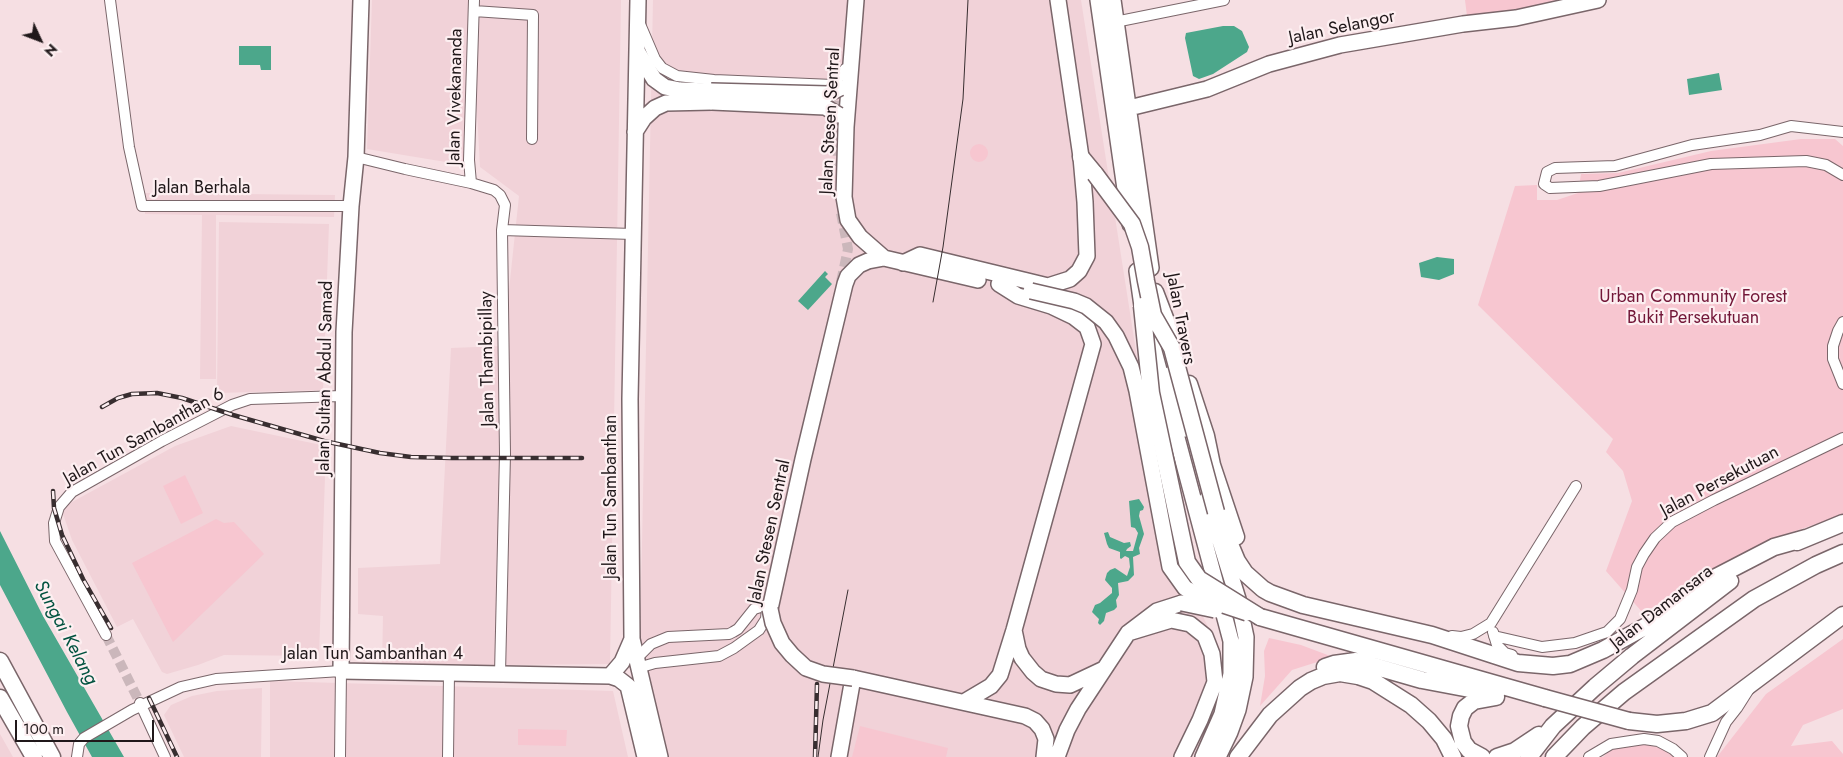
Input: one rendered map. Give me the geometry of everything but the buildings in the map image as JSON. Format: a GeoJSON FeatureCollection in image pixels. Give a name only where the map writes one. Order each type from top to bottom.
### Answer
{"type":"FeatureCollection","features":[{"type":"Feature","properties":{"kind":"main road","name":"Jalan Sultan Abdul Samad"},"geometry":{"type":"LineString","coordinates":[[341,670],[342,396],[351,206],[356,157],[361,0]]}},
{"type":"Feature","properties":{"kind":"main road","name":"Jalan Tun Sambanthan"},"geometry":{"type":"LineString","coordinates":[[638,0],[630,399],[632,639],[660,757]]}},
{"type":"Feature","properties":{"kind":"main road","name":"Jalan Stesen Sentral"},"geometry":{"type":"LineString","coordinates":[[856,0],[843,121],[844,197],[848,220],[860,237],[884,258],[1074,301],[1086,306],[1106,322],[1124,350],[1131,367],[1147,439],[1170,567],[1185,588],[1205,599],[1260,617]]}},
{"type":"Feature","properties":{"kind":"main road"},"geometry":{"type":"LineString","coordinates":[[902,263],[920,255],[1048,286],[1070,279],[1079,271],[1087,256],[1088,237],[1081,157],[1058,0]]}},
{"type":"Feature","properties":{"kind":"main road"},"geometry":{"type":"LineString","coordinates":[[1091,0],[1098,51],[1115,123]]}},
{"type":"Feature","properties":{"kind":"main road","name":"Jalan Travers"},"geometry":{"type":"LineString","coordinates":[[1098,0],[1142,306],[1238,639]]}},
{"type":"Feature","properties":{"kind":"main road","name":"Jalan Travers"},"geometry":{"type":"LineString","coordinates":[[1112,0],[1160,325],[1177,400],[1238,600],[1238,639]]}},
{"type":"Feature","properties":{"kind":"main road","name":"Jalan Selangor"},"geometry":{"type":"LineString","coordinates":[[1129,108],[1207,89],[1269,64],[1340,45],[1463,24],[1516,18],[1598,0]]}},
{"type":"Feature","properties":{"kind":"main road"},"geometry":{"type":"LineString","coordinates":[[637,50],[654,80],[665,87],[712,97],[824,107],[843,121]]}},
{"type":"Feature","properties":{"kind":"main road"},"geometry":{"type":"LineString","coordinates":[[635,132],[644,118],[655,108],[666,103],[712,97],[828,94],[840,88],[848,71]]}},
{"type":"Feature","properties":{"kind":"main road"},"geometry":{"type":"LineString","coordinates":[[1081,157],[1132,224],[1140,247],[1153,315],[1172,348],[1219,519],[1223,554]]}},
{"type":"Feature","properties":{"kind":"main road","name":"Jalan Stesen Sentral"},"geometry":{"type":"LineString","coordinates":[[884,258],[859,265],[848,276],[845,284],[769,605],[773,623],[782,643],[806,668],[824,674],[853,678],[1026,716],[1035,721],[1042,729],[1046,739],[1044,757]]}},
{"type":"Feature","properties":{"kind":"main road","name":"Jalan Stesen Sentral"},"geometry":{"type":"LineString","coordinates":[[964,702],[991,686],[1000,675],[1093,344],[1087,327],[1074,317],[1051,306],[1018,296],[999,284]]}},
{"type":"Feature","properties":{"kind":"main road"},"geometry":{"type":"LineString","coordinates":[[1155,292],[1206,436],[1212,465],[1240,550],[1259,577],[1279,596]]}},
{"type":"Feature","properties":{"kind":"main road"},"geometry":{"type":"LineString","coordinates":[[1142,306],[1151,393],[1187,562],[1199,578],[1260,617],[1629,721],[1658,724],[1686,721],[1712,712],[1843,615]]}},
{"type":"Feature","properties":{"kind":"main road"},"geometry":{"type":"LineString","coordinates":[[1219,519],[1245,573],[1263,589],[1303,604],[1432,635],[1518,663],[1553,666],[1570,664],[1603,650],[1661,618],[1718,576],[1774,547],[1806,538]]}},
{"type":"Feature","properties":{"kind":"main road","name":"Jalan Damansara"},"geometry":{"type":"LineString","coordinates":[[1529,757],[1553,726],[1595,687],[1723,586],[1764,559],[1806,538],[1843,523]]}},
{"type":"Feature","properties":{"kind":"main road"},"geometry":{"type":"LineString","coordinates":[[1554,757],[1583,727],[1624,692],[1754,598],[1843,553]]}},
{"type":"Feature","properties":{"kind":"main road"},"geometry":{"type":"LineString","coordinates":[[1057,757],[1067,730],[1128,633],[1157,611],[1182,603],[1245,617],[1260,617]]}},
{"type":"Feature","properties":{"kind":"main road"},"geometry":{"type":"LineString","coordinates":[[1128,633],[1171,620],[1190,624],[1205,636],[1212,654],[1215,682],[1200,720],[1182,757]]}},
{"type":"Feature","properties":{"kind":"main road"},"geometry":{"type":"LineString","coordinates":[[1014,630],[1022,658],[1041,679],[1056,684],[1070,685],[1105,668]]}},
{"type":"Feature","properties":{"kind":"main road"},"geometry":{"type":"LineString","coordinates":[[632,639],[622,662],[610,676],[619,678],[628,686],[645,757]]}},
{"type":"Feature","properties":{"kind":"main road"},"geometry":{"type":"LineString","coordinates":[[1202,757],[1222,714],[1238,639]]}},
{"type":"Feature","properties":{"kind":"main road"},"geometry":{"type":"LineString","coordinates":[[1218,757],[1238,710],[1245,677],[1238,639]]}},
{"type":"Feature","properties":{"kind":"main road"},"geometry":{"type":"LineString","coordinates":[[0,661],[52,757]]}},
{"type":"Feature","properties":{"kind":"main road"},"geometry":{"type":"LineString","coordinates":[[1270,715],[1272,707],[1283,692],[1305,672],[1334,664],[1356,662],[1422,680],[1508,696],[1545,698]]}},
{"type":"Feature","properties":{"kind":"main road","name":"Jalan Tun Sambanthan 4"},"geometry":{"type":"LineString","coordinates":[[341,670],[610,676]]}},
{"type":"Feature","properties":{"kind":"main road"},"geometry":{"type":"LineString","coordinates":[[1238,757],[1270,715],[1311,680],[1340,673],[1358,676],[1373,682],[1411,705],[1429,721],[1444,739],[1453,757]]}},
{"type":"Feature","properties":{"kind":"main road"},"geometry":{"type":"LineString","coordinates":[[839,757],[853,678]]}},
{"type":"Feature","properties":{"kind":"main road"},"geometry":{"type":"LineString","coordinates":[[1482,757],[1470,750],[1463,742],[1459,726],[1460,716],[1465,708],[1474,701],[1508,696]]}},
{"type":"Feature","properties":{"kind":"main road"},"geometry":{"type":"LineString","coordinates":[[0,698],[34,757]]}},
{"type":"Feature","properties":{"kind":"main road"},"geometry":{"type":"LineString","coordinates":[[1497,757],[1515,751],[1553,726]]}},
{"type":"Feature","properties":{"kind":"street","name":"Jalan Berhala"},"geometry":{"type":"LineString","coordinates":[[110,0],[129,147],[142,206],[351,206]]}},
{"type":"Feature","properties":{"kind":"street","name":"Jalan Vivekananda"},"geometry":{"type":"LineString","coordinates":[[471,183],[469,160],[474,0]]}},
{"type":"Feature","properties":{"kind":"street"},"geometry":{"type":"LineString","coordinates":[[1115,22],[1224,0]]}},
{"type":"Feature","properties":{"kind":"street","name":"Jalan Vivekananda"},"geometry":{"type":"LineString","coordinates":[[474,11],[533,15],[532,139]]}},
{"type":"Feature","properties":{"kind":"street"},"geometry":{"type":"LineString","coordinates":[[637,18],[655,59],[662,68],[677,76],[714,80],[832,85],[848,71]]}},
{"type":"Feature","properties":{"kind":"street"},"geometry":{"type":"LineString","coordinates":[[1843,132],[1791,126],[1760,136],[1692,145],[1615,166],[1555,168],[1547,172],[1544,184],[1550,188],[1599,186],[1711,164],[1806,161],[1826,165],[1843,175]]}},
{"type":"Feature","properties":{"kind":"street","name":"Jalan Thambipillay"},"geometry":{"type":"LineString","coordinates":[[356,157],[494,190],[500,195],[505,205],[502,230],[505,454],[500,674]]}},
{"type":"Feature","properties":{"kind":"street"},"geometry":{"type":"LineString","coordinates":[[502,230],[633,234]]}},
{"type":"Feature","properties":{"kind":"street"},"geometry":{"type":"LineString","coordinates":[[1843,322],[1833,346],[1833,359],[1843,384]]}},
{"type":"Feature","properties":{"kind":"street","name":"Jalan Tun Sambanthan 6"},"geometry":{"type":"LineString","coordinates":[[106,635],[55,541],[54,523],[59,508],[72,492],[232,405],[250,399],[342,396]]}},
{"type":"Feature","properties":{"kind":"street","name":"Jalan Persekutuan"},"geometry":{"type":"LineString","coordinates":[[1494,636],[1542,647],[1575,643],[1607,632],[1620,620],[1632,590],[1637,567],[1644,554],[1655,538],[1672,522],[1843,438]]}},
{"type":"Feature","properties":{"kind":"street"},"geometry":{"type":"LineString","coordinates":[[1432,635],[1462,637],[1484,630],[1491,624],[1576,486]]}},
{"type":"Feature","properties":{"kind":"street"},"geometry":{"type":"LineString","coordinates":[[769,605],[766,619],[759,630],[724,653],[714,657],[637,664],[651,644],[668,637],[733,632],[754,609],[769,605]]}},
{"type":"Feature","properties":{"kind":"street"},"geometry":{"type":"LineString","coordinates":[[1491,624],[1497,645],[1504,653],[1538,665]]}},
{"type":"Feature","properties":{"kind":"street","name":"Jalan Tun Sambanthan 4"},"geometry":{"type":"LineString","coordinates":[[77,757],[79,744],[84,738],[138,706],[181,687],[198,682],[244,676],[341,670]]}},
{"type":"Feature","properties":{"kind":"street","name":"Jalan Sultan Abdul Samad"},"geometry":{"type":"LineString","coordinates":[[340,757],[341,670]]}},
{"type":"Feature","properties":{"kind":"street"},"geometry":{"type":"LineString","coordinates":[[448,757],[449,673]]}},
{"type":"Feature","properties":{"kind":"street"},"geometry":{"type":"LineString","coordinates":[[1710,757],[1726,722],[1752,684]]}},
{"type":"Feature","properties":{"kind":"street"},"geometry":{"type":"LineString","coordinates":[[138,706],[165,757]]}},
{"type":"Feature","properties":{"kind":"street"},"geometry":{"type":"LineString","coordinates":[[1589,757],[1611,744],[1644,739],[1658,741],[1673,749],[1682,757]]}},
{"type":"Feature","properties":{"kind":"shaded area"},"geometry":{"type":"Polygon","coordinates":[[[372,0],[468,0],[468,105],[464,165],[367,149],[372,0]]]}},
{"type":"Feature","properties":{"kind":"shaded area"},"geometry":{"type":"Polygon","coordinates":[[[483,0],[621,0],[610,664],[382,666],[383,616],[358,614],[358,568],[440,564],[451,348],[503,346],[519,196],[480,167],[471,2],[483,0]]]}},
{"type":"Feature","properties":{"kind":"shaded area"},"geometry":{"type":"Polygon","coordinates":[[[653,0],[1081,0],[1141,383],[1179,566],[1219,650],[1221,684],[1212,725],[1191,757],[666,757],[640,643],[653,0]]]}},
{"type":"Feature","properties":{"kind":"shaded area"},"geometry":{"type":"Polygon","coordinates":[[[1223,26],[1234,26],[1242,31],[1249,47],[1247,52],[1213,74],[1199,79],[1193,76],[1185,38],[1186,33],[1223,26]]]}},
{"type":"Feature","properties":{"kind":"shaded area"},"geometry":{"type":"Polygon","coordinates":[[[239,46],[271,46],[271,70],[261,70],[260,65],[239,65],[239,46]]]}},
{"type":"Feature","properties":{"kind":"shaded area"},"geometry":{"type":"Polygon","coordinates":[[[1719,73],[1722,90],[1689,95],[1687,79],[1719,73]]]}},
{"type":"Feature","properties":{"kind":"shaded area"},"geometry":{"type":"Polygon","coordinates":[[[145,193],[335,195],[334,217],[216,215],[216,379],[200,379],[202,215],[145,214],[145,193]]]}},
{"type":"Feature","properties":{"kind":"shaded area"},"geometry":{"type":"Polygon","coordinates":[[[219,222],[329,224],[323,390],[217,393],[219,222]]]}},
{"type":"Feature","properties":{"kind":"shaded area"},"geometry":{"type":"Polygon","coordinates":[[[1437,257],[1454,259],[1454,274],[1439,280],[1421,277],[1419,263],[1437,257]]]}},
{"type":"Feature","properties":{"kind":"shaded area"},"geometry":{"type":"Polygon","coordinates":[[[825,271],[828,274],[825,277],[832,284],[808,310],[798,301],[825,271]]]}},
{"type":"Feature","properties":{"kind":"shaded area"},"geometry":{"type":"Polygon","coordinates":[[[231,426],[326,446],[319,656],[224,655],[167,674],[162,672],[133,619],[117,627],[72,540],[61,508],[175,446],[231,426]]]}},
{"type":"Feature","properties":{"kind":"shaded area"},"geometry":{"type":"Polygon","coordinates":[[[1139,499],[1144,507],[1140,511],[1139,516],[1144,534],[1139,548],[1140,554],[1133,557],[1134,575],[1128,581],[1118,583],[1117,607],[1106,613],[1104,621],[1100,625],[1098,623],[1099,619],[1092,612],[1095,605],[1112,593],[1112,588],[1105,580],[1107,573],[1115,568],[1127,576],[1130,567],[1129,558],[1125,556],[1121,559],[1120,552],[1109,548],[1104,533],[1108,532],[1110,537],[1124,543],[1130,542],[1131,546],[1126,551],[1133,551],[1138,533],[1135,528],[1131,527],[1129,501],[1139,499]]]}},
{"type":"Feature","properties":{"kind":"shaded area"},"geometry":{"type":"Polygon","coordinates":[[[0,531],[43,616],[124,757],[92,757],[67,712],[0,585],[0,531]]]}},
{"type":"Feature","properties":{"kind":"shaded area"},"geometry":{"type":"Polygon","coordinates":[[[270,681],[613,691],[628,757],[270,757],[270,681]]]}},
{"type":"Feature","properties":{"kind":"shaded area"},"geometry":{"type":"Polygon","coordinates":[[[262,688],[261,757],[184,757],[164,715],[171,705],[192,696],[217,691],[262,688]]]}},
{"type":"Feature","properties":{"kind":"shaded area"},"geometry":{"type":"Polygon","coordinates":[[[0,734],[13,757],[0,757],[0,734]]]}},
{"type":"Feature","properties":{"kind":"green space"},"geometry":{"type":"Polygon","coordinates":[[[1465,0],[1570,0],[1514,14],[1467,16],[1465,0]]]}},
{"type":"Feature","properties":{"kind":"green space","name":"Urban Community Forest Bukit Persekutuan"},"geometry":{"type":"Polygon","coordinates":[[[1801,139],[1835,139],[1843,146],[1843,515],[1777,537],[1643,613],[1606,571],[1632,501],[1623,471],[1606,452],[1613,439],[1478,305],[1515,186],[1537,185],[1537,200],[1557,200],[1578,193],[1581,174],[1618,173],[1711,151],[1801,139]]]}},
{"type":"Feature","properties":{"kind":"green space"},"geometry":{"type":"Polygon","coordinates":[[[979,144],[985,147],[988,153],[985,159],[979,162],[973,159],[970,153],[973,147],[979,144]]]}},
{"type":"Feature","properties":{"kind":"green space"},"geometry":{"type":"Polygon","coordinates":[[[185,475],[203,513],[181,524],[163,486],[185,475]]]}},
{"type":"Feature","properties":{"kind":"green space"},"geometry":{"type":"Polygon","coordinates":[[[216,519],[224,523],[234,522],[264,554],[173,642],[132,563],[216,519]]]}},
{"type":"Feature","properties":{"kind":"green space"},"geometry":{"type":"Polygon","coordinates":[[[1269,638],[1301,645],[1333,657],[1292,670],[1260,706],[1265,676],[1264,651],[1269,638]]]}},
{"type":"Feature","properties":{"kind":"green space"},"geometry":{"type":"Polygon","coordinates":[[[1843,639],[1843,709],[1803,725],[1791,746],[1832,741],[1843,754],[1843,757],[1717,757],[1766,694],[1843,639]]]}},
{"type":"Feature","properties":{"kind":"green space"},"geometry":{"type":"Polygon","coordinates":[[[860,726],[948,748],[946,757],[852,757],[860,726]]]}},
{"type":"Feature","properties":{"kind":"green space"},"geometry":{"type":"Polygon","coordinates":[[[518,729],[567,730],[566,746],[518,745],[518,729]]]}},
{"type":"Feature","properties":{"kind":"green space"},"geometry":{"type":"Polygon","coordinates":[[[1643,743],[1663,749],[1675,757],[1603,757],[1611,749],[1643,743]]]}},
{"type":"Feature","properties":{"kind":"tunnel"},"geometry":{"type":"LineString","coordinates":[[830,89],[837,95],[838,166]]}},
{"type":"Feature","properties":{"kind":"tunnel"},"geometry":{"type":"LineString","coordinates":[[841,213],[848,249],[841,282]]}},
{"type":"Feature","properties":{"kind":"tunnel"},"geometry":{"type":"LineString","coordinates":[[106,635],[140,703]]}},
{"type":"Feature","properties":{"kind":"tram line"},"geometry":{"type":"LineString","coordinates":[[933,302],[943,247],[963,99],[968,0]]}},
{"type":"Feature","properties":{"kind":"tram line"},"geometry":{"type":"LineString","coordinates":[[818,757],[823,720],[848,590]]}},
{"type":"Feature","properties":{"kind":"railway"},"geometry":{"type":"LineString","coordinates":[[102,407],[118,398],[132,394],[157,393],[182,398],[324,441],[380,453],[411,457],[582,458]]}},
{"type":"Feature","properties":{"kind":"railway"},"geometry":{"type":"LineString","coordinates":[[53,491],[54,508],[62,535],[83,579],[111,628]]}},
{"type":"Feature","properties":{"kind":"railway"},"geometry":{"type":"LineString","coordinates":[[815,757],[817,684]]}},
{"type":"Feature","properties":{"kind":"railway"},"geometry":{"type":"LineString","coordinates":[[149,698],[177,757]]}},
{"type":"Feature","properties":{"kind":"water label","name":"Sungai Kelang"},"geometry":{"type":"Point","coordinates":[65,633]}}]}
